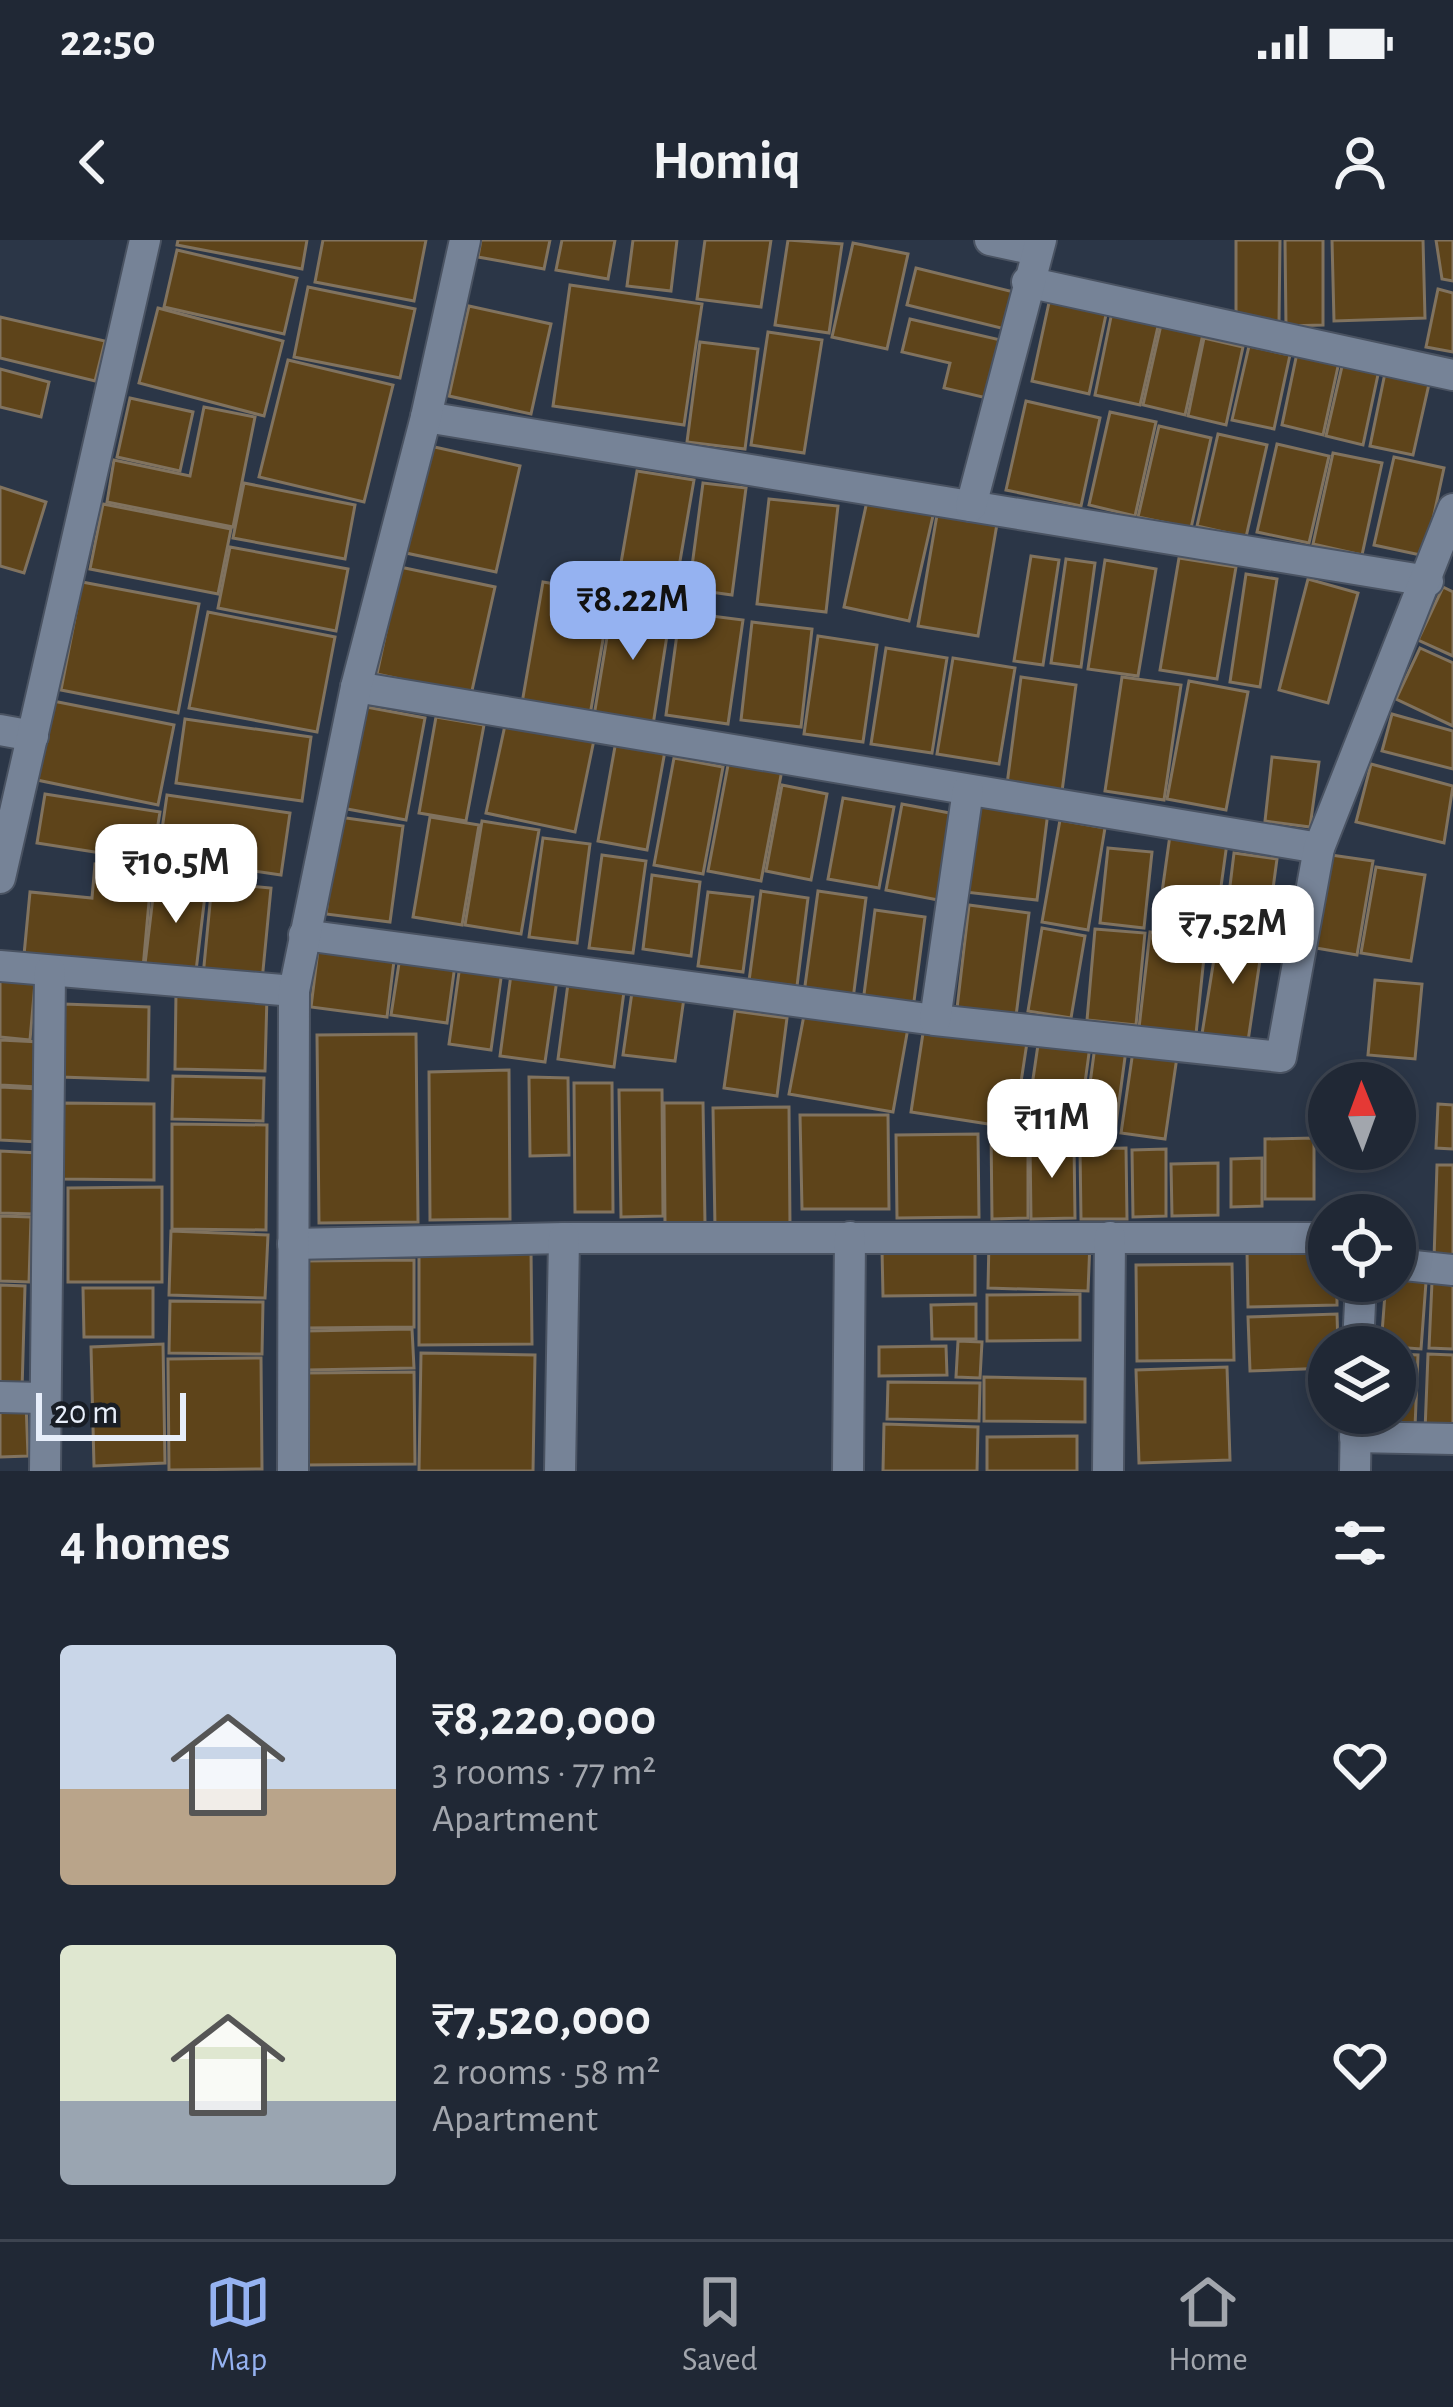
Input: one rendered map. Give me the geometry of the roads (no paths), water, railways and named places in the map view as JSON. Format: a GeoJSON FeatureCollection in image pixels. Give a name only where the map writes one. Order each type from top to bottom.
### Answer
{"type":"FeatureCollection","features":[{"type":"Feature","properties":{"kind":"street"},"geometry":{"type":"LineString","coordinates":[[0,878],[145,240]]}},
{"type":"Feature","properties":{"kind":"street"},"geometry":{"type":"LineString","coordinates":[[292,1471],[294,991],[356,687],[427,417],[465,240]]}},
{"type":"Feature","properties":{"kind":"street"},"geometry":{"type":"LineString","coordinates":[[971,506],[1039,245],[991,240]]}},
{"type":"Feature","properties":{"kind":"street"},"geometry":{"type":"LineString","coordinates":[[1028,282],[1453,375]]}},
{"type":"Feature","properties":{"kind":"street"},"geometry":{"type":"LineString","coordinates":[[427,417],[1429,580]]}},
{"type":"Feature","properties":{"kind":"street"},"geometry":{"type":"LineString","coordinates":[[304,934],[935,1020],[1281,1057],[1319,848],[1429,580],[1453,509]]}},
{"type":"Feature","properties":{"kind":"street"},"geometry":{"type":"LineString","coordinates":[[356,687],[1319,848]]}},
{"type":"Feature","properties":{"kind":"street"},"geometry":{"type":"LineString","coordinates":[[0,730],[33,736]]}},
{"type":"Feature","properties":{"kind":"street"},"geometry":{"type":"LineString","coordinates":[[935,1020],[968,790]]}},
{"type":"Feature","properties":{"kind":"street"},"geometry":{"type":"LineString","coordinates":[[0,966],[294,991]]}},
{"type":"Feature","properties":{"kind":"street"},"geometry":{"type":"LineString","coordinates":[[45,1471],[42,1398],[50,971]]}},
{"type":"Feature","properties":{"kind":"street"},"geometry":{"type":"LineString","coordinates":[[848,1471],[850,1237]]}},
{"type":"Feature","properties":{"kind":"street"},"geometry":{"type":"LineString","coordinates":[[293,1244],[564,1238],[1308,1238]]}},
{"type":"Feature","properties":{"kind":"street"},"geometry":{"type":"LineString","coordinates":[[560,1471],[564,1238]]}},
{"type":"Feature","properties":{"kind":"street"},"geometry":{"type":"LineString","coordinates":[[1108,1471],[1110,1238]]}},
{"type":"Feature","properties":{"kind":"street"},"geometry":{"type":"LineString","coordinates":[[1416,1266],[1453,1270]]}},
{"type":"Feature","properties":{"kind":"street"},"geometry":{"type":"LineString","coordinates":[[0,1397],[42,1398]]}},
{"type":"Feature","properties":{"kind":"street"},"geometry":{"type":"LineString","coordinates":[[1355,1471],[1356,1434]]}},
{"type":"Feature","properties":{"kind":"street"},"geometry":{"type":"LineString","coordinates":[[1416,1434],[1453,1439]]}}]}
